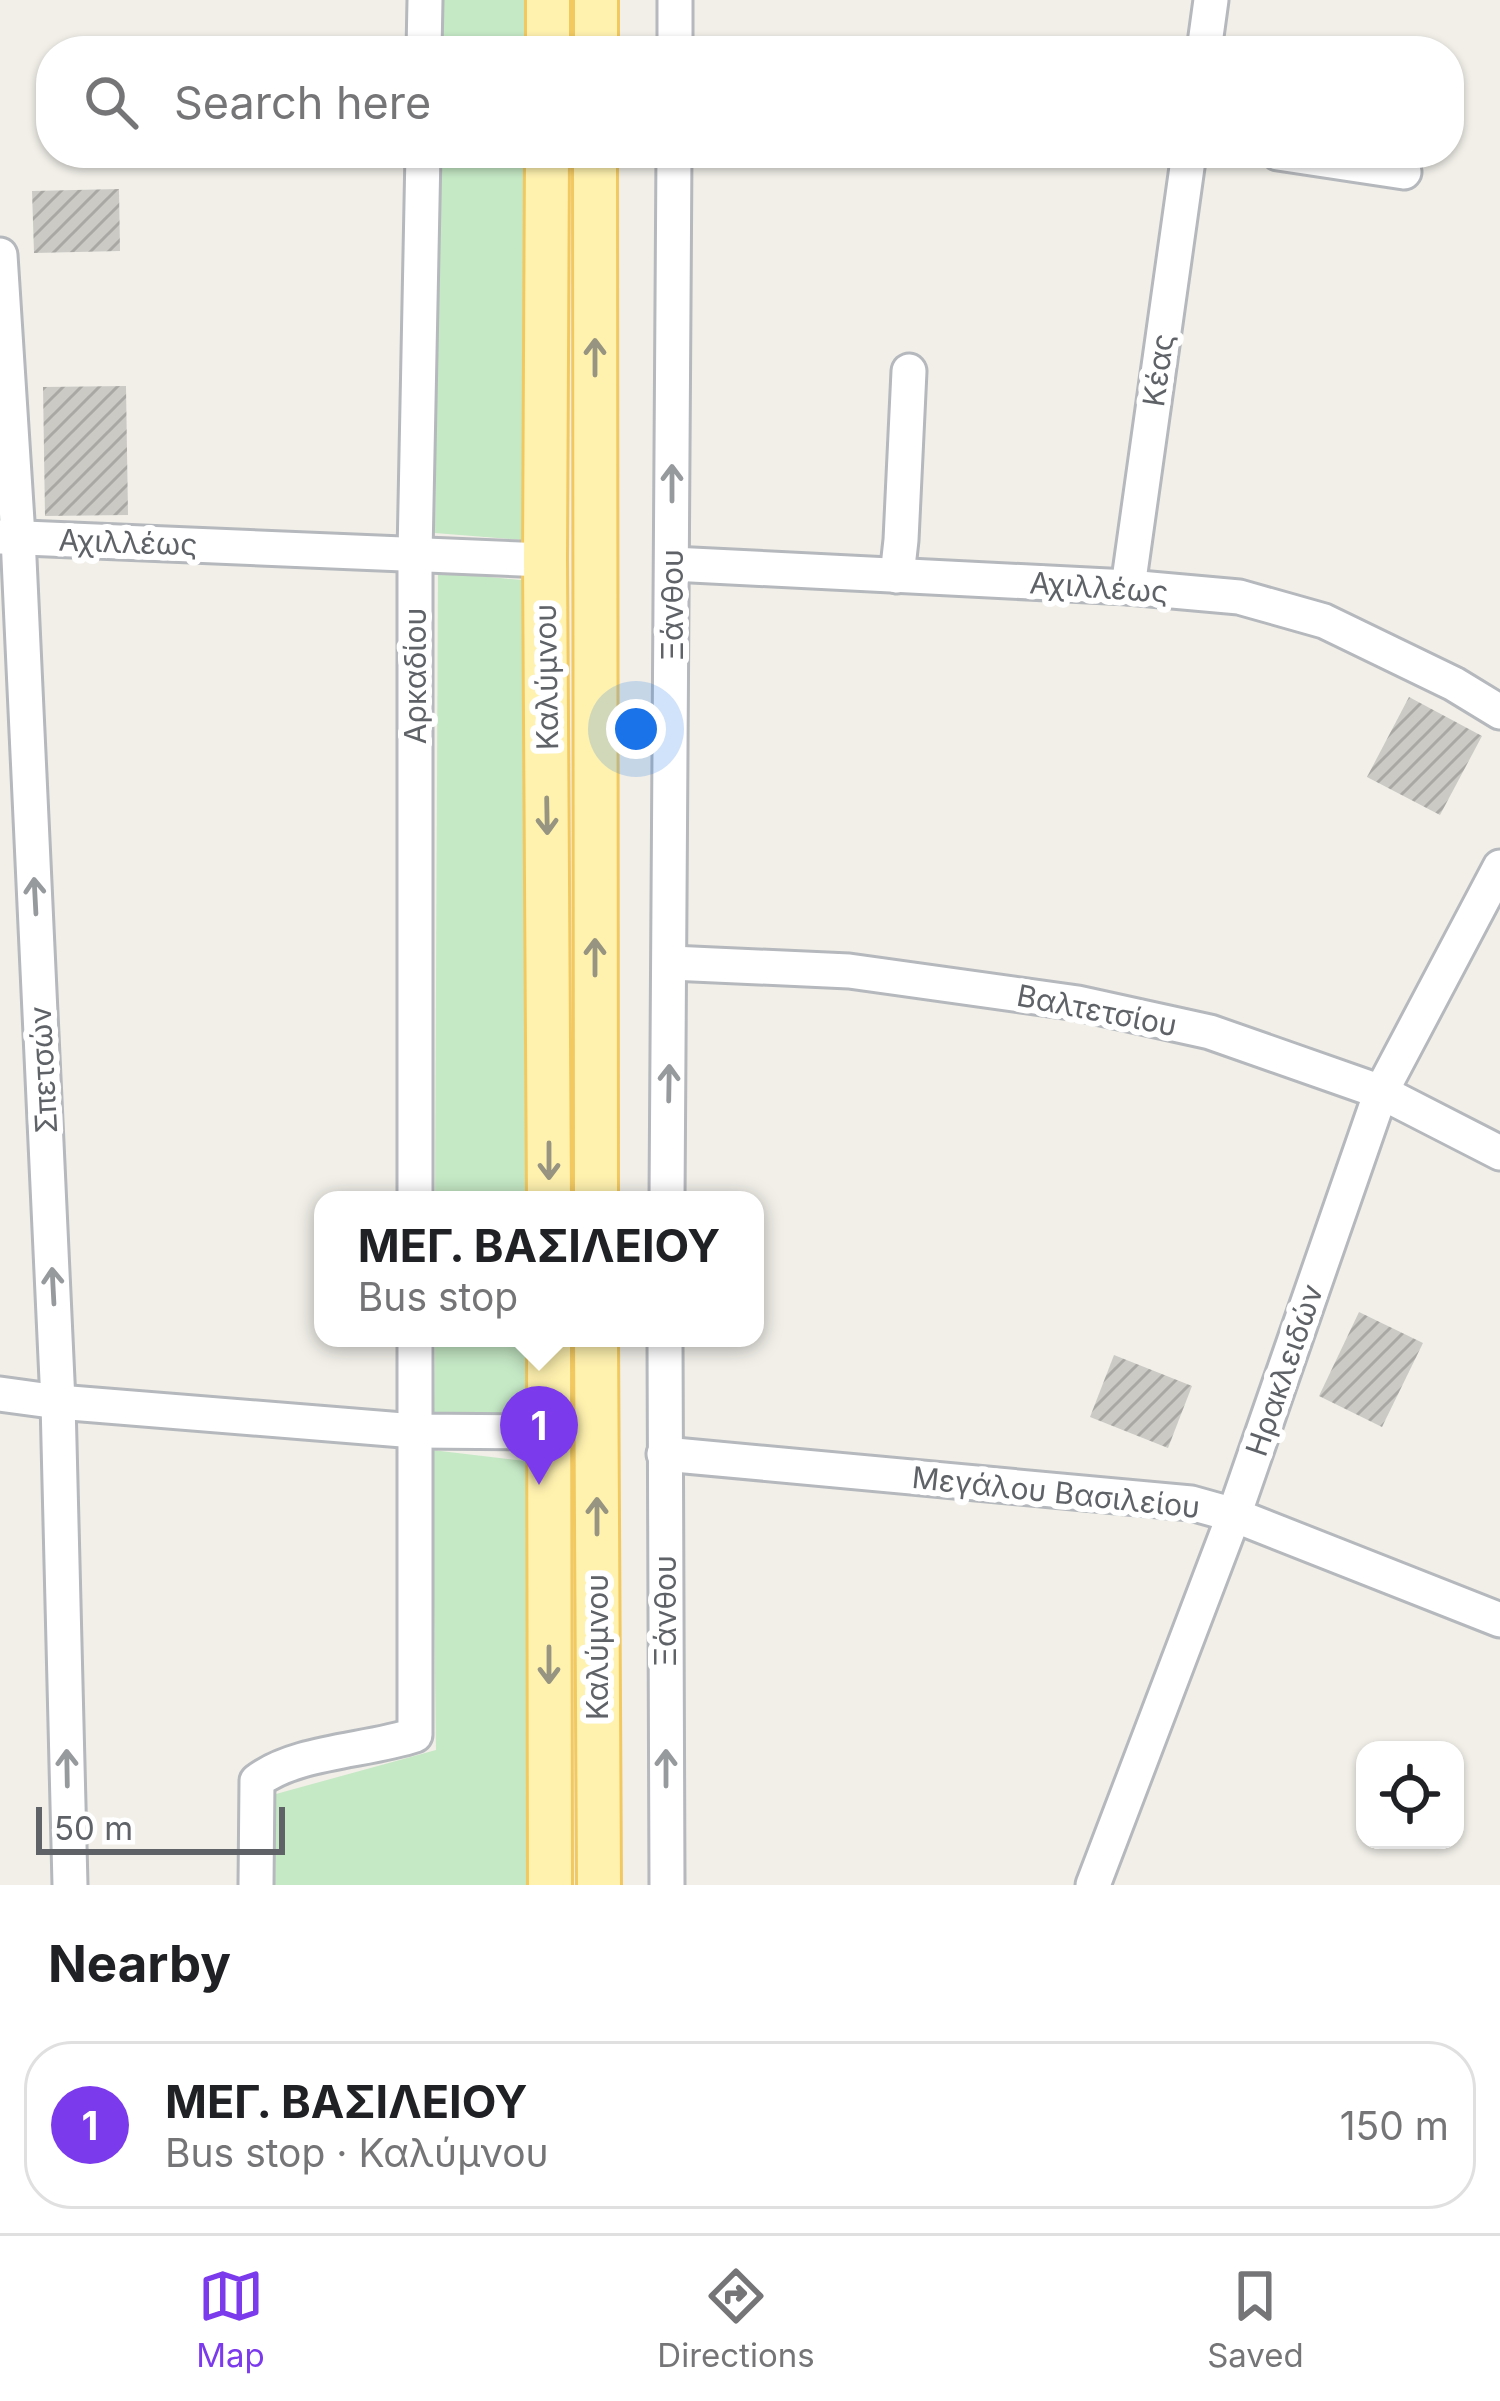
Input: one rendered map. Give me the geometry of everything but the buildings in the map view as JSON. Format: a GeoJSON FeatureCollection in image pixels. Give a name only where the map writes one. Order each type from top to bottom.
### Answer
{"type":"FeatureCollection","features":[{"type":"Feature","properties":{"kind":"main road"},"geometry":{"type":"LineString","coordinates":[[548,0],[548,36]]}},
{"type":"Feature","properties":{"kind":"main road"},"geometry":{"type":"LineString","coordinates":[[596,0],[596,36]]}},
{"type":"Feature","properties":{"kind":"main road","name":"Καλύμνου"},"geometry":{"type":"LineString","coordinates":[[547,168],[544,560],[549,1191]]}},
{"type":"Feature","properties":{"kind":"main road","name":"Καλύμνου"},"geometry":{"type":"LineString","coordinates":[[596,168],[596,1191]]}},
{"type":"Feature","properties":{"kind":"main road","name":"Καλύμνου"},"geometry":{"type":"LineString","coordinates":[[549,1347],[550,1885]]}},
{"type":"Feature","properties":{"kind":"main road","name":"Καλύμνου"},"geometry":{"type":"LineString","coordinates":[[596,1347],[598,1885]]}},
{"type":"Feature","properties":{"kind":"street"},"geometry":{"type":"LineString","coordinates":[[424,36],[425,0]]}},
{"type":"Feature","properties":{"kind":"street"},"geometry":{"type":"LineString","coordinates":[[675,0],[675,36]]}},
{"type":"Feature","properties":{"kind":"street"},"geometry":{"type":"LineString","coordinates":[[1206,36],[1211,0]]}},
{"type":"Feature","properties":{"kind":"street","name":"Αρκαδίου"},"geometry":{"type":"LineString","coordinates":[[415,1191],[415,554],[422,168]]}},
{"type":"Feature","properties":{"kind":"street","name":"Ξάνθου"},"geometry":{"type":"LineString","coordinates":[[667,1191],[674,168]]}},
{"type":"Feature","properties":{"kind":"street","name":"Κέας"},"geometry":{"type":"LineString","coordinates":[[1128,587],[1187,168]]}},
{"type":"Feature","properties":{"kind":"street"},"geometry":{"type":"LineString","coordinates":[[1377,168],[1404,172]]}},
{"type":"Feature","properties":{"kind":"street","name":"Σπετσών"},"geometry":{"type":"LineString","coordinates":[[0,255],[9,537],[58,1402],[70,1885]]}},
{"type":"Feature","properties":{"kind":"street"},"geometry":{"type":"LineString","coordinates":[[897,576],[908,371]]}},
{"type":"Feature","properties":{"kind":"street","name":"Αχιλλέως"},"geometry":{"type":"LineString","coordinates":[[9,537],[544,560]]}},
{"type":"Feature","properties":{"kind":"street","name":"Αχιλλέως"},"geometry":{"type":"LineString","coordinates":[[672,564],[1239,597],[1324,621],[1454,684],[1500,712]]}},
{"type":"Feature","properties":{"kind":"street","name":"Ηρακλειδών"},"geometry":{"type":"LineString","coordinates":[[1093,1885],[1234,1515],[1381,1092],[1500,867]]}},
{"type":"Feature","properties":{"kind":"street","name":"Βαλτετσίου"},"geometry":{"type":"LineString","coordinates":[[670,963],[849,970],[1078,1003],[1210,1032],[1381,1092],[1500,1153]]}},
{"type":"Feature","properties":{"kind":"street"},"geometry":{"type":"LineString","coordinates":[[256,1885],[257,1780],[276,1766],[415,1735],[415,1347]]}},
{"type":"Feature","properties":{"kind":"street","name":"Ξάνθου"},"geometry":{"type":"LineString","coordinates":[[665,1347],[667,1885]]}},
{"type":"Feature","properties":{"kind":"street"},"geometry":{"type":"LineString","coordinates":[[0,1394],[415,1431],[549,1432]]}},
{"type":"Feature","properties":{"kind":"street","name":"Μεγάλου Βασιλείου"},"geometry":{"type":"LineString","coordinates":[[664,1454],[1191,1503],[1234,1515],[1500,1620]]}},
{"type":"Feature","properties":{"kind":"green space"},"geometry":{"type":"Polygon","coordinates":[[[441,0],[530,0],[531,36],[441,36],[441,0]]]}},
{"type":"Feature","properties":{"kind":"green space"},"geometry":{"type":"Polygon","coordinates":[[[439,168],[532,168],[535,541],[435,533],[439,168]]]}},
{"type":"Feature","properties":{"kind":"green space"},"geometry":{"type":"Polygon","coordinates":[[[438,572],[532,581],[535,1191],[435,1191],[438,572]]]}},
{"type":"Feature","properties":{"kind":"green space"},"geometry":{"type":"Polygon","coordinates":[[[435,1347],[535,1347],[535,1420],[434,1413],[435,1347]]]}},
{"type":"Feature","properties":{"kind":"green space"},"geometry":{"type":"Polygon","coordinates":[[[432,1450],[534,1462],[532,1885],[275,1885],[276,1794],[436,1750],[432,1450]]]}},
{"type":"Feature","properties":{"kind":"place","name":"ΜΕΓ. ΒΑΣΙΛΕΙΟΥ"},"geometry":{"type":"Point","coordinates":[539,1485]}}]}
